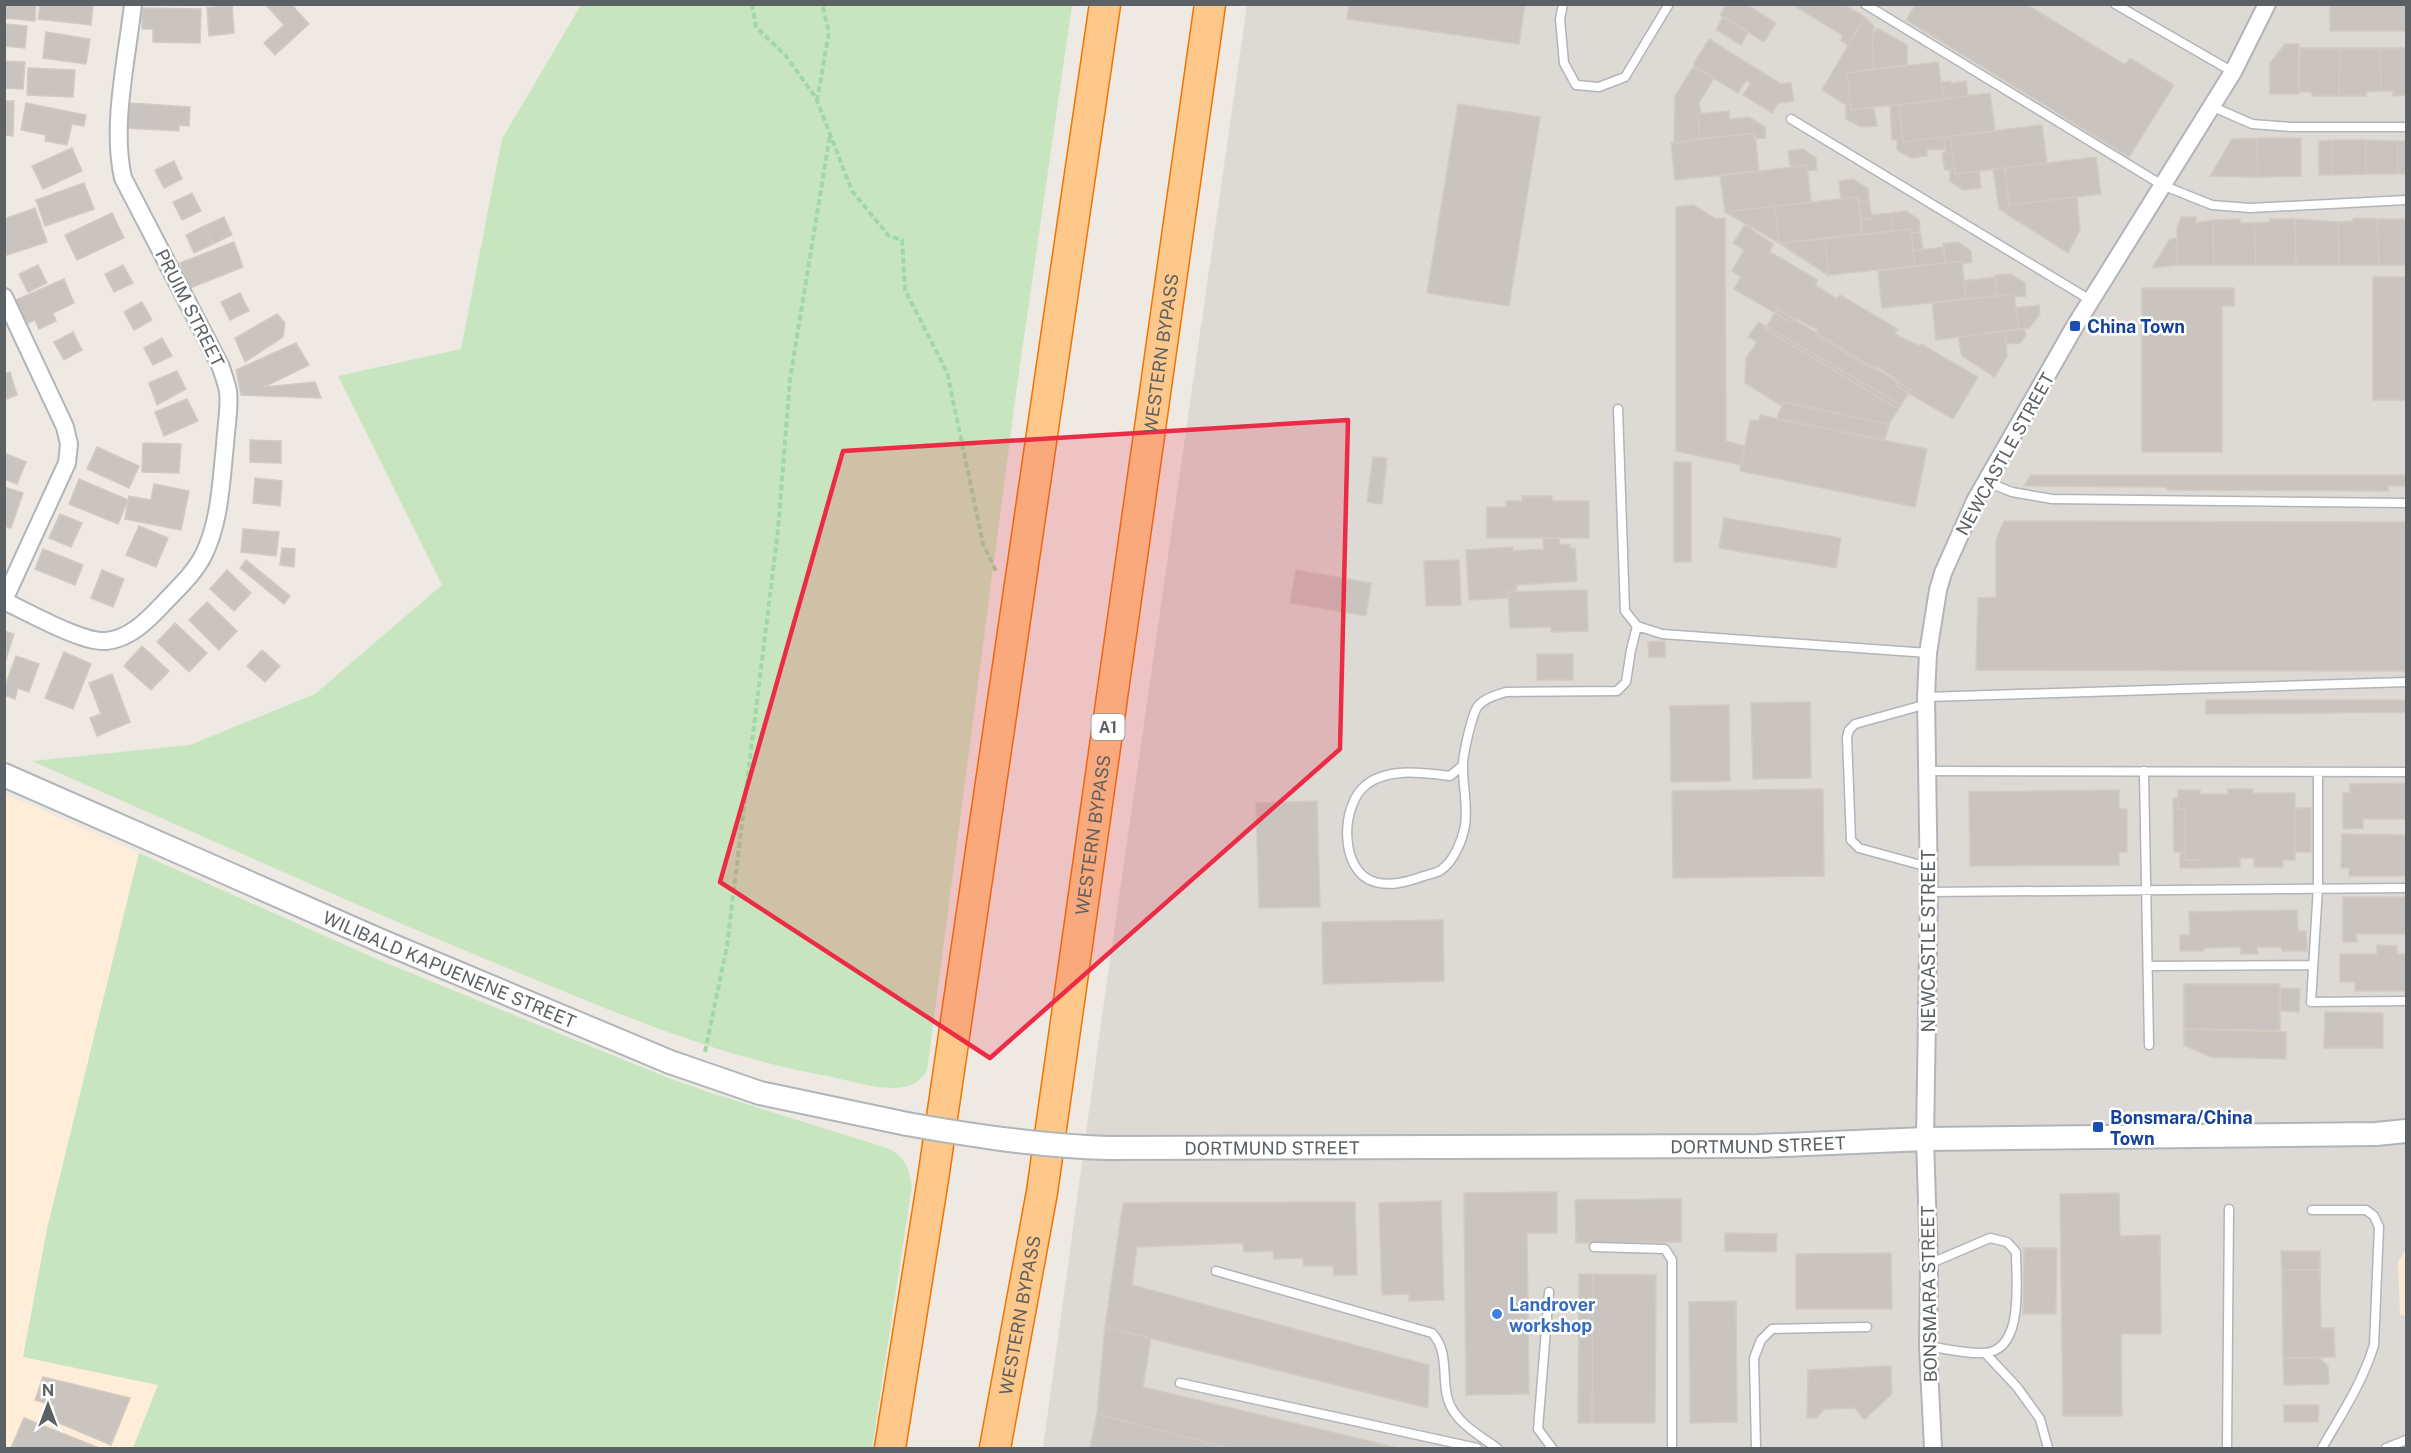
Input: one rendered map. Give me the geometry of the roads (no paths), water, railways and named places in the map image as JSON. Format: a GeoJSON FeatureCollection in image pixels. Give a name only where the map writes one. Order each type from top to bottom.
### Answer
{"type":"FeatureCollection","features":[{"type":"Feature","properties":{"kind":"highway"},"geometry":{"type":"LineString","coordinates":[[890,1449],[935,1170],[1105,4]]}},
{"type":"Feature","properties":{"kind":"highway","name":"WESTERN BYPASS"},"geometry":{"type":"LineString","coordinates":[[995,1449],[1044,1180],[1210,4]]}},
{"type":"Feature","properties":{"kind":"street","name":"PRUIM STREET"},"geometry":{"type":"LineString","coordinates":[[4,601],[89,638],[105,641],[120,637],[144,624],[193,572],[208,545],[215,519],[228,409],[224,378],[220,364],[123,178],[119,160],[118,134],[133,4]]}},
{"type":"Feature","properties":{"kind":"street","name":"NEWCASTLE STREET"},"geometry":{"type":"LineString","coordinates":[[1925,1138],[1929,892],[1926,701],[1928,653],[1943,573],[1976,501],[2075,326],[2233,72],[2267,4]]}},
{"type":"Feature","properties":{"kind":"street"},"geometry":{"type":"LineString","coordinates":[[4,297],[65,427],[69,444],[67,464],[4,601]]}},
{"type":"Feature","properties":{"kind":"street","name":"WILIBALD KAPUENENE STREET"},"geometry":{"type":"LineString","coordinates":[[4,775],[379,940],[670,1062],[760,1093],[907,1124]]}},
{"type":"Feature","properties":{"kind":"street"},"geometry":{"type":"LineString","coordinates":[[2376,1134],[2406,1123]]}},
{"type":"Feature","properties":{"kind":"street","name":"DORTMUND STREET"},"geometry":{"type":"LineString","coordinates":[[907,1124],[993,1139],[1067,1147],[1108,1148],[1759,1146],[1925,1138],[2376,1134],[2406,1131]]}},
{"type":"Feature","properties":{"kind":"street"},"geometry":{"type":"LineString","coordinates":[[2376,1134],[2406,1145]]}},
{"type":"Feature","properties":{"kind":"street","name":"BONSMARA STREET"},"geometry":{"type":"LineString","coordinates":[[1925,1138],[1929,1264],[1928,1346],[1933,1449]]}},
{"type":"Feature","properties":{"kind":"lane"},"geometry":{"type":"LineString","coordinates":[[1563,4],[1560,19],[1564,63],[1576,85],[1599,87],[1625,77],[1669,4]]}},
{"type":"Feature","properties":{"kind":"lane"},"geometry":{"type":"LineString","coordinates":[[1865,4],[2162,185],[2212,205],[2250,208],[2406,200]]}},
{"type":"Feature","properties":{"kind":"lane"},"geometry":{"type":"LineString","coordinates":[[2115,4],[2233,72]]}},
{"type":"Feature","properties":{"kind":"lane"},"geometry":{"type":"LineString","coordinates":[[2211,106],[2252,124],[2290,127],[2406,127]]}},
{"type":"Feature","properties":{"kind":"lane"},"geometry":{"type":"LineString","coordinates":[[1791,119],[2092,301]]}},
{"type":"Feature","properties":{"kind":"lane"},"geometry":{"type":"LineString","coordinates":[[1618,409],[1625,611],[1637,626],[1662,634],[1928,653]]}},
{"type":"Feature","properties":{"kind":"lane"},"geometry":{"type":"LineString","coordinates":[[1987,482],[2012,492],[2052,499],[2406,503]]}},
{"type":"Feature","properties":{"kind":"lane"},"geometry":{"type":"LineString","coordinates":[[1462,766],[1450,776],[1415,773],[1389,774],[1366,784],[1352,800],[1347,822],[1347,848],[1359,871],[1374,882],[1404,883],[1442,869],[1462,843],[1468,807],[1462,766],[1472,717],[1478,705],[1490,697],[1506,692],[1617,691],[1626,682],[1637,626]]}},
{"type":"Feature","properties":{"kind":"lane"},"geometry":{"type":"LineString","coordinates":[[1928,867],[1859,848],[1851,840],[1847,737],[1854,724],[1926,701],[2406,682]]}},
{"type":"Feature","properties":{"kind":"lane"},"geometry":{"type":"LineString","coordinates":[[1928,771],[2406,772]]}},
{"type":"Feature","properties":{"kind":"lane"},"geometry":{"type":"LineString","coordinates":[[2144,771],[2149,1045]]}},
{"type":"Feature","properties":{"kind":"lane"},"geometry":{"type":"LineString","coordinates":[[2318,772],[2318,887],[2311,1002],[2406,1001]]}},
{"type":"Feature","properties":{"kind":"lane"},"geometry":{"type":"LineString","coordinates":[[1929,892],[2406,888]]}},
{"type":"Feature","properties":{"kind":"lane"},"geometry":{"type":"LineString","coordinates":[[2148,966],[2312,965]]}},
{"type":"Feature","properties":{"kind":"lane"},"geometry":{"type":"LineString","coordinates":[[2227,1449],[2229,1209]]}},
{"type":"Feature","properties":{"kind":"lane"},"geometry":{"type":"LineString","coordinates":[[2312,1210],[2366,1210],[2374,1216],[2379,1227],[2374,1345],[2369,1363],[2356,1389],[2322,1449]]}},
{"type":"Feature","properties":{"kind":"lane"},"geometry":{"type":"LineString","coordinates":[[1928,1346],[1985,1353],[1999,1347],[2011,1335],[2015,1314],[2016,1252],[2007,1242],[1990,1238],[1929,1264]]}},
{"type":"Feature","properties":{"kind":"lane"},"geometry":{"type":"LineString","coordinates":[[1594,1247],[1665,1249],[1672,1260],[1672,1449]]}},
{"type":"Feature","properties":{"kind":"lane"},"geometry":{"type":"LineString","coordinates":[[1216,1271],[1432,1333],[1439,1341],[1443,1353],[1445,1388],[1454,1412],[1497,1449]]}},
{"type":"Feature","properties":{"kind":"lane"},"geometry":{"type":"LineString","coordinates":[[1549,1292],[1538,1429],[1552,1449]]}},
{"type":"Feature","properties":{"kind":"lane"},"geometry":{"type":"LineString","coordinates":[[1756,1449],[1754,1358],[1761,1340],[1772,1329],[1867,1327]]}},
{"type":"Feature","properties":{"kind":"lane"},"geometry":{"type":"LineString","coordinates":[[1985,1353],[2017,1387],[2040,1419],[2048,1449]]}},
{"type":"Feature","properties":{"kind":"lane"},"geometry":{"type":"LineString","coordinates":[[1180,1383],[1477,1449]]}},
{"type":"Feature","properties":{"kind":"lane"},"geometry":{"type":"LineString","coordinates":[[2386,1449],[2406,1440]]}},
{"type":"Feature","properties":{"kind":"place","name":"China Town"},"geometry":{"type":"Point","coordinates":[2075,326]}},
{"type":"Feature","properties":{"kind":"place","name":"Bonsmara/China Town"},"geometry":{"type":"Point","coordinates":[2098,1127]}},
{"type":"Feature","properties":{"kind":"place","name":"Landrover workshop"},"geometry":{"type":"Point","coordinates":[1497,1314]}}]}
